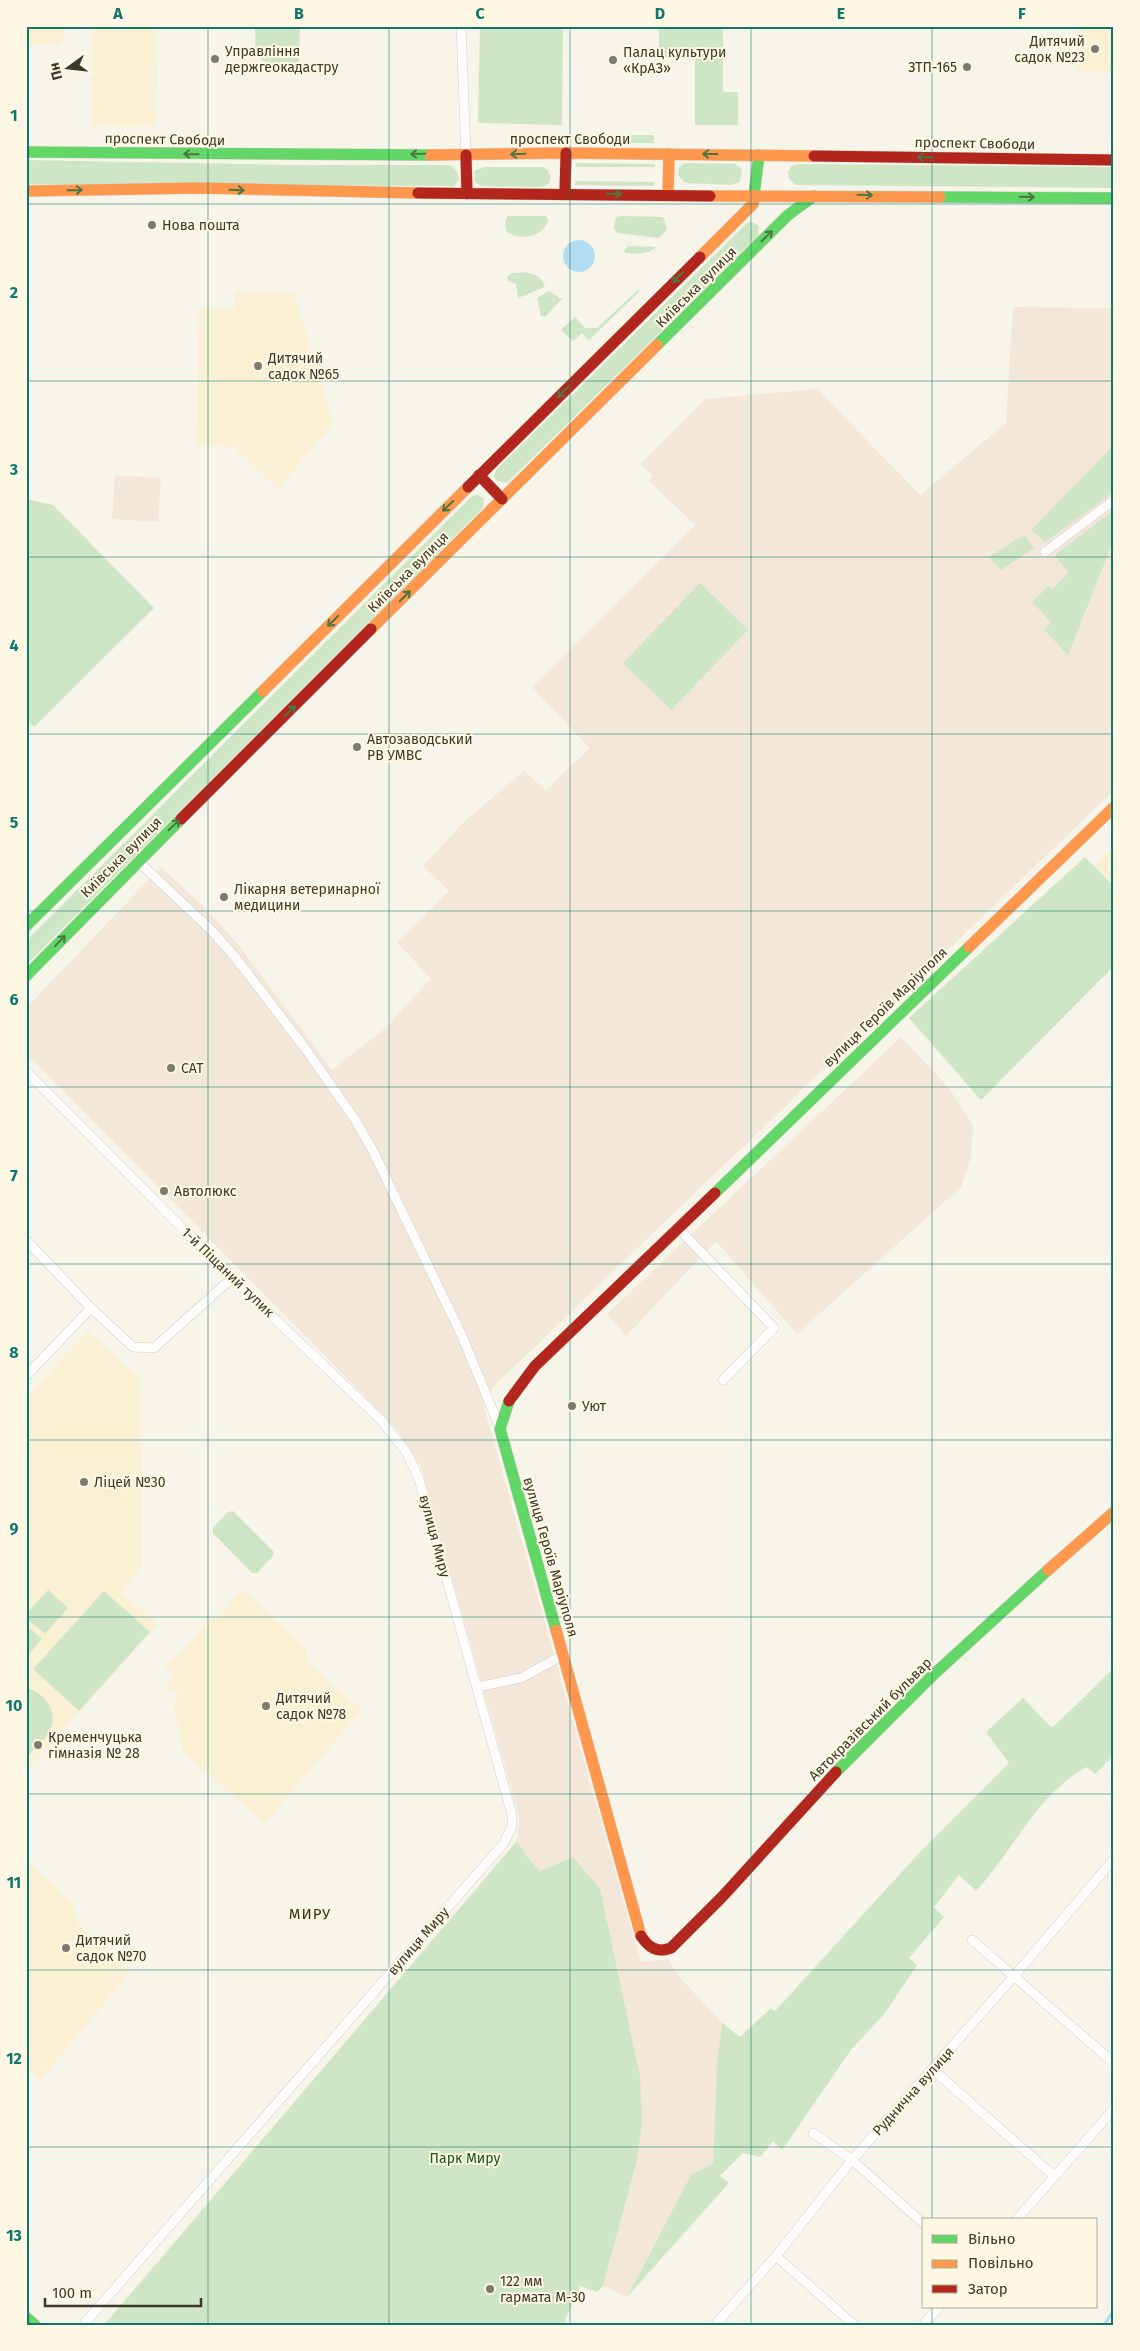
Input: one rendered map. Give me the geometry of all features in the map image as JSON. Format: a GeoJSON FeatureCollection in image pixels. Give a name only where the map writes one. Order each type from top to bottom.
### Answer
{"type":"FeatureCollection","features":[{"type":"Feature","properties":{"kind":"main road","name":"проспект Свободи"},"geometry":{"type":"LineString","coordinates":[[26,152],[466,156],[566,152],[1114,160]]}},
{"type":"Feature","properties":{"kind":"main road"},"geometry":{"type":"LineString","coordinates":[[565,193],[566,152]]}},
{"type":"Feature","properties":{"kind":"main road"},"geometry":{"type":"LineString","coordinates":[[668,195],[669,154]]}},
{"type":"Feature","properties":{"kind":"main road"},"geometry":{"type":"LineString","coordinates":[[754,195],[759,154]]}},
{"type":"Feature","properties":{"kind":"main road"},"geometry":{"type":"LineString","coordinates":[[466,156],[467,194]]}},
{"type":"Feature","properties":{"kind":"main road"},"geometry":{"type":"LineString","coordinates":[[26,191],[199,188],[467,194],[565,193],[1114,198]]}},
{"type":"Feature","properties":{"kind":"main road","name":"Київська вулиця"},"geometry":{"type":"LineString","coordinates":[[26,926],[752,204],[754,195]]}},
{"type":"Feature","properties":{"kind":"main road","name":"Київська вулиця"},"geometry":{"type":"LineString","coordinates":[[26,976],[138,861],[788,215],[806,200],[816,195]]}},
{"type":"Feature","properties":{"kind":"main road"},"geometry":{"type":"LineString","coordinates":[[479,475],[502,499]]}},
{"type":"Feature","properties":{"kind":"main road","name":"вулиця Героїв Маріуполя"},"geometry":{"type":"LineString","coordinates":[[655,1951],[645,1943],[640,1934],[500,1429],[506,1403],[516,1386],[1114,807]]}},
{"type":"Feature","properties":{"kind":"main road","name":"Автокразівський бульвар"},"geometry":{"type":"LineString","coordinates":[[655,1951],[662,1952],[671,1948],[691,1929],[875,1731],[929,1679],[1114,1512]]}},
{"type":"Feature","properties":{"kind":"main road"},"geometry":{"type":"LineString","coordinates":[[26,2317],[35,2325]]}},
{"type":"Feature","properties":{"kind":"street"},"geometry":{"type":"LineString","coordinates":[[461,26],[466,156]]}},
{"type":"Feature","properties":{"kind":"street"},"geometry":{"type":"LineString","coordinates":[[1045,552],[1114,500]]}},
{"type":"Feature","properties":{"kind":"street"},"geometry":{"type":"LineString","coordinates":[[138,861],[212,931],[235,957],[305,1048],[356,1121],[381,1168],[458,1328],[482,1381],[500,1429]]}},
{"type":"Feature","properties":{"kind":"street","name":"1-й Піщаний тупик"},"geometry":{"type":"LineString","coordinates":[[26,1071],[232,1278],[381,1420],[407,1453],[419,1479]]}},
{"type":"Feature","properties":{"kind":"street"},"geometry":{"type":"LineString","coordinates":[[678,1228],[774,1328],[723,1380]]}},
{"type":"Feature","properties":{"kind":"street"},"geometry":{"type":"LineString","coordinates":[[26,1240],[91,1308],[134,1347],[154,1348],[232,1278]]}},
{"type":"Feature","properties":{"kind":"street"},"geometry":{"type":"LineString","coordinates":[[26,1376],[91,1308]]}},
{"type":"Feature","properties":{"kind":"street","name":"вулиця Миру"},"geometry":{"type":"LineString","coordinates":[[84,2325],[504,1843],[512,1826],[512,1815],[419,1479]]}},
{"type":"Feature","properties":{"kind":"street"},"geometry":{"type":"LineString","coordinates":[[477,1687],[522,1678],[563,1655]]}},
{"type":"Feature","properties":{"kind":"street","name":"Руднична вулиця"},"geometry":{"type":"LineString","coordinates":[[715,2325],[776,2256],[852,2160],[1015,1976],[1114,1859]]}},
{"type":"Feature","properties":{"kind":"street"},"geometry":{"type":"LineString","coordinates":[[972,1940],[1114,2063]]}},
{"type":"Feature","properties":{"kind":"street"},"geometry":{"type":"LineString","coordinates":[[932,2069],[1054,2176]]}},
{"type":"Feature","properties":{"kind":"street"},"geometry":{"type":"LineString","coordinates":[[1018,2218],[1114,2108]]}},
{"type":"Feature","properties":{"kind":"street"},"geometry":{"type":"LineString","coordinates":[[813,2133],[852,2160],[922,2222]]}},
{"type":"Feature","properties":{"kind":"street"},"geometry":{"type":"LineString","coordinates":[[776,2256],[854,2325]]}},
{"type":"Feature","properties":{"kind":"street"},"geometry":{"type":"LineString","coordinates":[[923,2325],[938,2308]]}},
{"type":"Feature","properties":{"kind":"shaded area"},"geometry":{"type":"Polygon","coordinates":[[[27,26],[70,26],[66,29],[60,44],[27,45],[27,26]]]}},
{"type":"Feature","properties":{"kind":"shaded area"},"geometry":{"type":"Polygon","coordinates":[[[92,26],[157,26],[156,126],[92,126],[92,26]]]}},
{"type":"Feature","properties":{"kind":"shaded area","name":"Дитячий садок №23"},"geometry":{"type":"Polygon","coordinates":[[[1078,26],[1114,26],[1114,71],[1076,71],[1078,26]]]}},
{"type":"Feature","properties":{"kind":"shaded area","name":"Дитячий садок №65"},"geometry":{"type":"Polygon","coordinates":[[[235,292],[294,293],[333,424],[278,489],[234,447],[197,446],[199,308],[234,309],[235,292]]]}},
{"type":"Feature","properties":{"kind":"shaded area"},"geometry":{"type":"Polygon","coordinates":[[[1013,307],[1114,308],[1114,790],[494,1386],[483,1404],[641,1962],[669,1959],[675,1972],[722,2023],[717,2065],[713,2165],[657,2239],[627,2297],[603,2286],[636,2164],[640,2076],[600,1888],[573,1857],[540,1871],[528,1858],[517,1841],[519,1816],[421,1467],[395,1427],[26,1053],[26,1008],[161,867],[203,906],[237,943],[332,1070],[392,1023],[391,1021],[431,979],[397,942],[449,891],[423,866],[465,821],[524,771],[546,790],[590,748],[532,687],[695,525],[649,481],[653,475],[640,464],[705,399],[817,389],[920,495],[1006,423],[1013,307]]]}},
{"type":"Feature","properties":{"kind":"shaded area"},"geometry":{"type":"Polygon","coordinates":[[[115,475],[161,478],[158,522],[112,519],[115,475]]]}},
{"type":"Feature","properties":{"kind":"shaded area"},"geometry":{"type":"Polygon","coordinates":[[[1114,846],[1114,884],[1095,865],[1114,846]]]}},
{"type":"Feature","properties":{"kind":"shaded area"},"geometry":{"type":"Polygon","coordinates":[[[901,1037],[949,1088],[973,1125],[971,1156],[961,1187],[797,1334],[716,1241],[626,1336],[607,1314],[901,1037]]]}},
{"type":"Feature","properties":{"kind":"shaded area","name":"Ліцей №30"},"geometry":{"type":"Polygon","coordinates":[[[88,1331],[141,1379],[142,1566],[121,1592],[158,1624],[26,1771],[26,1397],[88,1331]]]}},
{"type":"Feature","properties":{"kind":"shaded area","name":"Дитячий садок №78"},"geometry":{"type":"Polygon","coordinates":[[[245,1592],[305,1647],[309,1664],[362,1710],[265,1823],[183,1752],[173,1702],[178,1701],[176,1691],[171,1692],[168,1680],[173,1678],[171,1669],[166,1670],[165,1664],[181,1653],[211,1618],[219,1617],[238,1595],[245,1592]]]}},
{"type":"Feature","properties":{"kind":"shaded area","name":"Дитячий садок №70"},"geometry":{"type":"Polygon","coordinates":[[[26,1860],[72,1902],[79,1925],[131,1972],[39,2081],[26,2069],[26,1860]]]}},
{"type":"Feature","properties":{"kind":"green space"},"geometry":{"type":"Polygon","coordinates":[[[255,26],[300,26],[299,62],[279,64],[270,63],[259,58],[256,48],[255,26]]]}},
{"type":"Feature","properties":{"kind":"green space"},"geometry":{"type":"Polygon","coordinates":[[[480,26],[563,26],[562,125],[478,123],[480,26]]]}},
{"type":"Feature","properties":{"kind":"green space"},"geometry":{"type":"Polygon","coordinates":[[[659,26],[723,26],[723,92],[738,92],[738,125],[695,125],[695,58],[659,57],[659,26]]]}},
{"type":"Feature","properties":{"kind":"green space"},"geometry":{"type":"Polygon","coordinates":[[[576,135],[601,135],[601,143],[576,143],[576,135]]]}},
{"type":"Feature","properties":{"kind":"green space"},"geometry":{"type":"Polygon","coordinates":[[[629,135],[654,135],[654,143],[629,143],[629,135]]]}},
{"type":"Feature","properties":{"kind":"green space"},"geometry":{"type":"Polygon","coordinates":[[[26,160],[291,165],[450,165],[457,171],[459,179],[454,186],[26,184],[26,160]]]}},
{"type":"Feature","properties":{"kind":"green space"},"geometry":{"type":"Polygon","coordinates":[[[576,163],[655,164],[655,167],[576,167],[576,163]]]}},
{"type":"Feature","properties":{"kind":"green space"},"geometry":{"type":"Polygon","coordinates":[[[685,163],[735,164],[741,168],[742,175],[739,182],[732,185],[685,183],[678,175],[679,168],[685,163]]]}},
{"type":"Feature","properties":{"kind":"green space"},"geometry":{"type":"Polygon","coordinates":[[[799,164],[1114,167],[1114,188],[796,185],[789,179],[788,172],[791,166],[799,164]]]}},
{"type":"Feature","properties":{"kind":"green space"},"geometry":{"type":"Polygon","coordinates":[[[484,167],[542,167],[548,170],[551,178],[548,184],[542,187],[481,186],[475,182],[474,171],[484,167]]]}},
{"type":"Feature","properties":{"kind":"green space"},"geometry":{"type":"Polygon","coordinates":[[[575,181],[654,182],[654,186],[575,185],[575,181]]]}},
{"type":"Feature","properties":{"kind":"green space"},"geometry":{"type":"Polygon","coordinates":[[[508,216],[546,216],[548,221],[541,231],[523,237],[506,231],[505,221],[508,216]]]}},
{"type":"Feature","properties":{"kind":"green space"},"geometry":{"type":"Polygon","coordinates":[[[616,217],[663,217],[667,229],[659,238],[617,233],[614,227],[616,217]]]}},
{"type":"Feature","properties":{"kind":"green space"},"geometry":{"type":"Polygon","coordinates":[[[752,222],[759,226],[758,236],[507,483],[497,481],[494,476],[496,470],[747,223],[752,222]]]}},
{"type":"Feature","properties":{"kind":"green space"},"geometry":{"type":"Polygon","coordinates":[[[628,246],[655,248],[648,252],[624,252],[628,246]]]}},
{"type":"Feature","properties":{"kind":"green space"},"geometry":{"type":"Polygon","coordinates":[[[512,273],[536,275],[545,287],[518,298],[516,284],[508,281],[507,276],[512,273]]]}},
{"type":"Feature","properties":{"kind":"green space"},"geometry":{"type":"Polygon","coordinates":[[[638,290],[640,291],[589,340],[582,333],[573,341],[561,330],[575,317],[585,328],[597,328],[638,290]]]}},
{"type":"Feature","properties":{"kind":"green space"},"geometry":{"type":"Polygon","coordinates":[[[549,291],[562,299],[545,317],[541,316],[537,298],[549,291]]]}},
{"type":"Feature","properties":{"kind":"green space"},"geometry":{"type":"Polygon","coordinates":[[[1114,445],[1114,489],[1106,498],[1045,542],[1031,530],[1114,445]]]}},
{"type":"Feature","properties":{"kind":"green space"},"geometry":{"type":"Polygon","coordinates":[[[477,494],[484,499],[483,508],[26,965],[26,941],[472,496],[477,494]]]}},
{"type":"Feature","properties":{"kind":"green space"},"geometry":{"type":"Polygon","coordinates":[[[26,499],[53,505],[154,608],[34,727],[26,719],[26,499]]]}},
{"type":"Feature","properties":{"kind":"green space"},"geometry":{"type":"Polygon","coordinates":[[[1114,510],[1114,539],[1068,655],[1044,630],[1051,622],[1032,602],[1049,586],[1052,589],[1068,573],[1055,555],[1114,510]]]}},
{"type":"Feature","properties":{"kind":"green space"},"geometry":{"type":"Polygon","coordinates":[[[1025,536],[1034,548],[1001,570],[989,557],[1020,537],[1025,536]]]}},
{"type":"Feature","properties":{"kind":"green space"},"geometry":{"type":"Polygon","coordinates":[[[700,583],[748,630],[671,710],[623,663],[700,583]]]}},
{"type":"Feature","properties":{"kind":"green space"},"geometry":{"type":"Polygon","coordinates":[[[1085,857],[1114,886],[1114,966],[981,1100],[909,1018],[1085,857]]]}},
{"type":"Feature","properties":{"kind":"green space"},"geometry":{"type":"Polygon","coordinates":[[[233,1511],[273,1551],[274,1555],[257,1573],[252,1573],[213,1533],[213,1528],[228,1512],[233,1511]]]}},
{"type":"Feature","properties":{"kind":"green space"},"geometry":{"type":"Polygon","coordinates":[[[48,1590],[68,1608],[45,1634],[26,1618],[26,1614],[48,1590]]]}},
{"type":"Feature","properties":{"kind":"green space"},"geometry":{"type":"Polygon","coordinates":[[[104,1591],[150,1632],[79,1711],[33,1669],[104,1591]]]}},
{"type":"Feature","properties":{"kind":"green space"},"geometry":{"type":"Polygon","coordinates":[[[26,1625],[42,1639],[26,1657],[26,1625]]]}},
{"type":"Feature","properties":{"kind":"green space"},"geometry":{"type":"Polygon","coordinates":[[[1114,1668],[1114,1755],[1095,1774],[1087,1767],[1069,1778],[1054,1792],[1040,1807],[976,1891],[959,1875],[934,1907],[944,1917],[909,1958],[917,1965],[885,2013],[851,2050],[782,2150],[773,2141],[760,2157],[743,2153],[720,2176],[729,2183],[627,2297],[691,2175],[713,2164],[717,2065],[722,2023],[740,2037],[771,2008],[775,2011],[921,1851],[1009,1763],[986,1732],[1023,1698],[1052,1728],[1114,1668]]]}},
{"type":"Feature","properties":{"kind":"green space"},"geometry":{"type":"Polygon","coordinates":[[[26,1688],[40,1694],[45,1699],[52,1712],[53,1719],[48,1734],[26,1758],[26,1688]]]}},
{"type":"Feature","properties":{"kind":"green space","name":"Парк Миру"},"geometry":{"type":"Polygon","coordinates":[[[517,1841],[528,1858],[540,1871],[573,1857],[600,1888],[640,2076],[642,2124],[636,2164],[603,2286],[597,2292],[580,2286],[563,2325],[104,2325],[517,1841]]]}},
{"type":"Feature","properties":{"kind":"water"},"geometry":{"type":"Polygon","coordinates":[[[579,240],[585,241],[590,245],[594,250],[594,262],[590,267],[585,271],[579,272],[573,271],[568,267],[564,262],[563,256],[564,250],[568,245],[573,241],[579,240]]]}},
{"type":"Feature","properties":{"kind":"waterway"},"geometry":{"type":"LineString","coordinates":[[1104,2325],[1114,2310]]}},
{"type":"Feature","properties":{"kind":"traffic: fast"},"geometry":{"type":"LineString","coordinates":[[26,152],[430,155]]}},
{"type":"Feature","properties":{"kind":"traffic: fast"},"geometry":{"type":"LineString","coordinates":[[754,195],[759,155]]}},
{"type":"Feature","properties":{"kind":"traffic: fast"},"geometry":{"type":"LineString","coordinates":[[657,345],[788,215],[814,196]]}},
{"type":"Feature","properties":{"kind":"traffic: fast"},"geometry":{"type":"LineString","coordinates":[[940,197],[1114,198]]}},
{"type":"Feature","properties":{"kind":"traffic: fast"},"geometry":{"type":"LineString","coordinates":[[26,926],[263,691]]}},
{"type":"Feature","properties":{"kind":"traffic: fast"},"geometry":{"type":"LineString","coordinates":[[26,976],[181,819]]}},
{"type":"Feature","properties":{"kind":"traffic: fast"},"geometry":{"type":"LineString","coordinates":[[715,1193],[969,947]]}},
{"type":"Feature","properties":{"kind":"traffic: fast"},"geometry":{"type":"LineString","coordinates":[[509,1401],[500,1429],[556,1630]]}},
{"type":"Feature","properties":{"kind":"traffic: fast"},"geometry":{"type":"LineString","coordinates":[[836,1772],[932,1676],[1048,1570]]}},
{"type":"Feature","properties":{"kind":"traffic: fast"},"geometry":{"type":"LineString","coordinates":[[26,2317],[35,2325]]}},
{"type":"Feature","properties":{"kind":"traffic: slow"},"geometry":{"type":"LineString","coordinates":[[430,155],[566,153],[814,156]]}},
{"type":"Feature","properties":{"kind":"traffic: slow"},"geometry":{"type":"LineString","coordinates":[[668,195],[669,154]]}},
{"type":"Feature","properties":{"kind":"traffic: slow"},"geometry":{"type":"LineString","coordinates":[[26,191],[199,188],[418,193]]}},
{"type":"Feature","properties":{"kind":"traffic: slow"},"geometry":{"type":"LineString","coordinates":[[700,257],[753,204],[754,195]]}},
{"type":"Feature","properties":{"kind":"traffic: slow"},"geometry":{"type":"LineString","coordinates":[[710,196],[940,197]]}},
{"type":"Feature","properties":{"kind":"traffic: slow"},"geometry":{"type":"LineString","coordinates":[[371,629],[657,345]]}},
{"type":"Feature","properties":{"kind":"traffic: slow"},"geometry":{"type":"LineString","coordinates":[[263,691],[468,487]]}},
{"type":"Feature","properties":{"kind":"traffic: slow"},"geometry":{"type":"LineString","coordinates":[[969,947],[1114,807]]}},
{"type":"Feature","properties":{"kind":"traffic: slow"},"geometry":{"type":"LineString","coordinates":[[1048,1570],[1114,1512]]}},
{"type":"Feature","properties":{"kind":"traffic: slow"},"geometry":{"type":"LineString","coordinates":[[556,1630],[641,1936]]}},
{"type":"Feature","properties":{"kind":"traffic: jam"},"geometry":{"type":"LineString","coordinates":[[565,193],[566,153]]}},
{"type":"Feature","properties":{"kind":"traffic: jam"},"geometry":{"type":"LineString","coordinates":[[466,155],[467,194]]}},
{"type":"Feature","properties":{"kind":"traffic: jam"},"geometry":{"type":"LineString","coordinates":[[814,156],[1114,160]]}},
{"type":"Feature","properties":{"kind":"traffic: jam"},"geometry":{"type":"LineString","coordinates":[[418,193],[710,196]]}},
{"type":"Feature","properties":{"kind":"traffic: jam"},"geometry":{"type":"LineString","coordinates":[[468,487],[700,257]]}},
{"type":"Feature","properties":{"kind":"traffic: jam"},"geometry":{"type":"LineString","coordinates":[[479,475],[502,499]]}},
{"type":"Feature","properties":{"kind":"traffic: jam"},"geometry":{"type":"LineString","coordinates":[[181,819],[371,629]]}},
{"type":"Feature","properties":{"kind":"traffic: jam"},"geometry":{"type":"LineString","coordinates":[[509,1401],[535,1366],[715,1193]]}},
{"type":"Feature","properties":{"kind":"traffic: jam"},"geometry":{"type":"LineString","coordinates":[[641,1936],[647,1944],[657,1950],[671,1948],[723,1896],[836,1772]]}},
{"type":"Feature","properties":{"kind":"place","name":"Дитячий садок №23"},"geometry":{"type":"Point","coordinates":[1095,49]}},
{"type":"Feature","properties":{"kind":"place","name":"Управлiння держгеокадастру"},"geometry":{"type":"Point","coordinates":[215,59]}},
{"type":"Feature","properties":{"kind":"place","name":"Палац культури «КрАЗ»"},"geometry":{"type":"Point","coordinates":[613,60]}},
{"type":"Feature","properties":{"kind":"place","name":"ЗТП-165"},"geometry":{"type":"Point","coordinates":[967,67]}},
{"type":"Feature","properties":{"kind":"place","name":"Нова пошта"},"geometry":{"type":"Point","coordinates":[152,225]}},
{"type":"Feature","properties":{"kind":"place","name":"Дитячий садок №65"},"geometry":{"type":"Point","coordinates":[258,366]}},
{"type":"Feature","properties":{"kind":"place","name":"Автозаводський РВ УМВС"},"geometry":{"type":"Point","coordinates":[357,747]}},
{"type":"Feature","properties":{"kind":"place","name":"Лікарня ветеринарної медицини"},"geometry":{"type":"Point","coordinates":[224,897]}},
{"type":"Feature","properties":{"kind":"place","name":"САТ"},"geometry":{"type":"Point","coordinates":[171,1068]}},
{"type":"Feature","properties":{"kind":"place","name":"Автолюкс"},"geometry":{"type":"Point","coordinates":[164,1191]}},
{"type":"Feature","properties":{"kind":"place","name":"Уют"},"geometry":{"type":"Point","coordinates":[572,1406]}},
{"type":"Feature","properties":{"kind":"place","name":"Ліцей №30"},"geometry":{"type":"Point","coordinates":[84,1482]}},
{"type":"Feature","properties":{"kind":"place","name":"Дитячий садок №78"},"geometry":{"type":"Point","coordinates":[266,1706]}},
{"type":"Feature","properties":{"kind":"place","name":"Кременчуцька гімназія № 28"},"geometry":{"type":"Point","coordinates":[38,1745]}},
{"type":"Feature","properties":{"kind":"place","name":"Дитячий садок №70"},"geometry":{"type":"Point","coordinates":[66,1948]}},
{"type":"Feature","properties":{"kind":"place","name":"122 мм гармата М-30"},"geometry":{"type":"Point","coordinates":[490,2289]}},
{"type":"Feature","properties":{"kind":"district","name":"МИРУ"},"geometry":{"type":"Point","coordinates":[310,1914]}}]}
